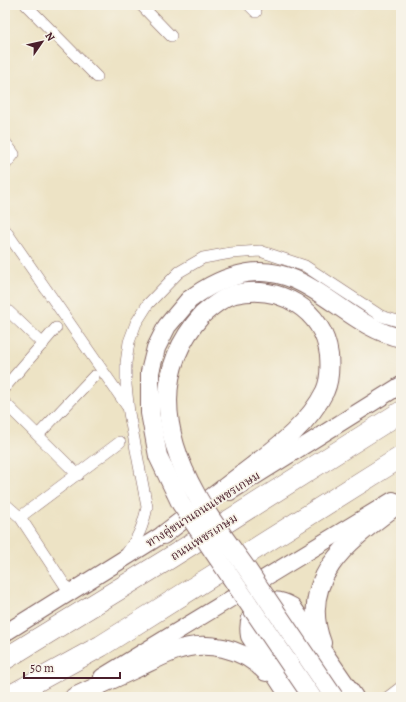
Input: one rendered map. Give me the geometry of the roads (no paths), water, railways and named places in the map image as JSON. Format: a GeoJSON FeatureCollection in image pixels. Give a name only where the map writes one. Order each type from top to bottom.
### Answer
{"type":"FeatureCollection","features":[{"type":"Feature","properties":{"kind":"highway","name":"ถนนเพชรเกษม"},"geometry":{"type":"LineString","coordinates":[[5,660],[165,562],[401,412]]}},
{"type":"Feature","properties":{"kind":"highway"},"geometry":{"type":"LineString","coordinates":[[8,697],[101,646],[401,457]]}},
{"type":"Feature","properties":{"kind":"main road"},"geometry":{"type":"LineString","coordinates":[[312,697],[181,504],[158,456],[150,413],[150,372],[156,348],[167,326],[189,300],[207,286],[231,276],[260,271],[289,276],[315,290],[362,323],[386,335],[401,338]]}},
{"type":"Feature","properties":{"kind":"main road"},"geometry":{"type":"LineString","coordinates":[[163,535],[267,455],[294,431],[315,409],[326,389],[330,367],[327,345],[318,324],[302,306],[281,295],[257,291],[234,295],[213,306],[202,315],[182,341],[170,370],[168,411],[177,454],[196,495],[334,697]]}},
{"type":"Feature","properties":{"kind":"main road","name":"ทางคู่ขนานถนนเพชรเกษม"},"geometry":{"type":"LineString","coordinates":[[5,633],[401,385]]}},
{"type":"Feature","properties":{"kind":"main road"},"geometry":{"type":"LineString","coordinates":[[331,664],[317,629],[317,610],[320,589],[326,572],[336,556],[348,544],[400,502]]}},
{"type":"Feature","properties":{"kind":"main road"},"geometry":{"type":"LineString","coordinates":[[69,697],[400,502]]}},
{"type":"Feature","properties":{"kind":"main road"},"geometry":{"type":"LineString","coordinates":[[289,696],[250,636],[248,627],[250,619],[260,605],[276,601],[292,607],[354,697]]}},
{"type":"Feature","properties":{"kind":"main road"},"geometry":{"type":"LineString","coordinates":[[74,697],[174,650],[196,646],[215,646],[236,651],[255,661],[289,696]]}},
{"type":"Feature","properties":{"kind":"street"},"geometry":{"type":"LineString","coordinates":[[26,5],[98,76]]}},
{"type":"Feature","properties":{"kind":"street"},"geometry":{"type":"LineString","coordinates":[[141,5],[172,36]]}},
{"type":"Feature","properties":{"kind":"street"},"geometry":{"type":"LineString","coordinates":[[5,142],[14,154],[5,165]]}},
{"type":"Feature","properties":{"kind":"street"},"geometry":{"type":"LineString","coordinates":[[5,230],[129,408]]}},
{"type":"Feature","properties":{"kind":"street"},"geometry":{"type":"LineString","coordinates":[[119,562],[137,539],[147,508],[126,384],[126,363],[129,342],[136,323],[148,304],[180,272],[203,258],[231,253],[260,252],[305,266],[381,316],[401,322]]}},
{"type":"Feature","properties":{"kind":"street"},"geometry":{"type":"LineString","coordinates":[[5,308],[43,344]]}},
{"type":"Feature","properties":{"kind":"street"},"geometry":{"type":"LineString","coordinates":[[5,387],[56,328]]}},
{"type":"Feature","properties":{"kind":"street"},"geometry":{"type":"LineString","coordinates":[[38,435],[94,376]]}},
{"type":"Feature","properties":{"kind":"street"},"geometry":{"type":"LineString","coordinates":[[5,404],[78,474]]}},
{"type":"Feature","properties":{"kind":"street"},"geometry":{"type":"LineString","coordinates":[[20,517],[120,442]]}},
{"type":"Feature","properties":{"kind":"street"},"geometry":{"type":"LineString","coordinates":[[5,504],[20,517],[70,592]]}},
{"type":"Feature","properties":{"kind":"street"},"geometry":{"type":"LineString","coordinates":[[388,697],[401,687]]}}]}
